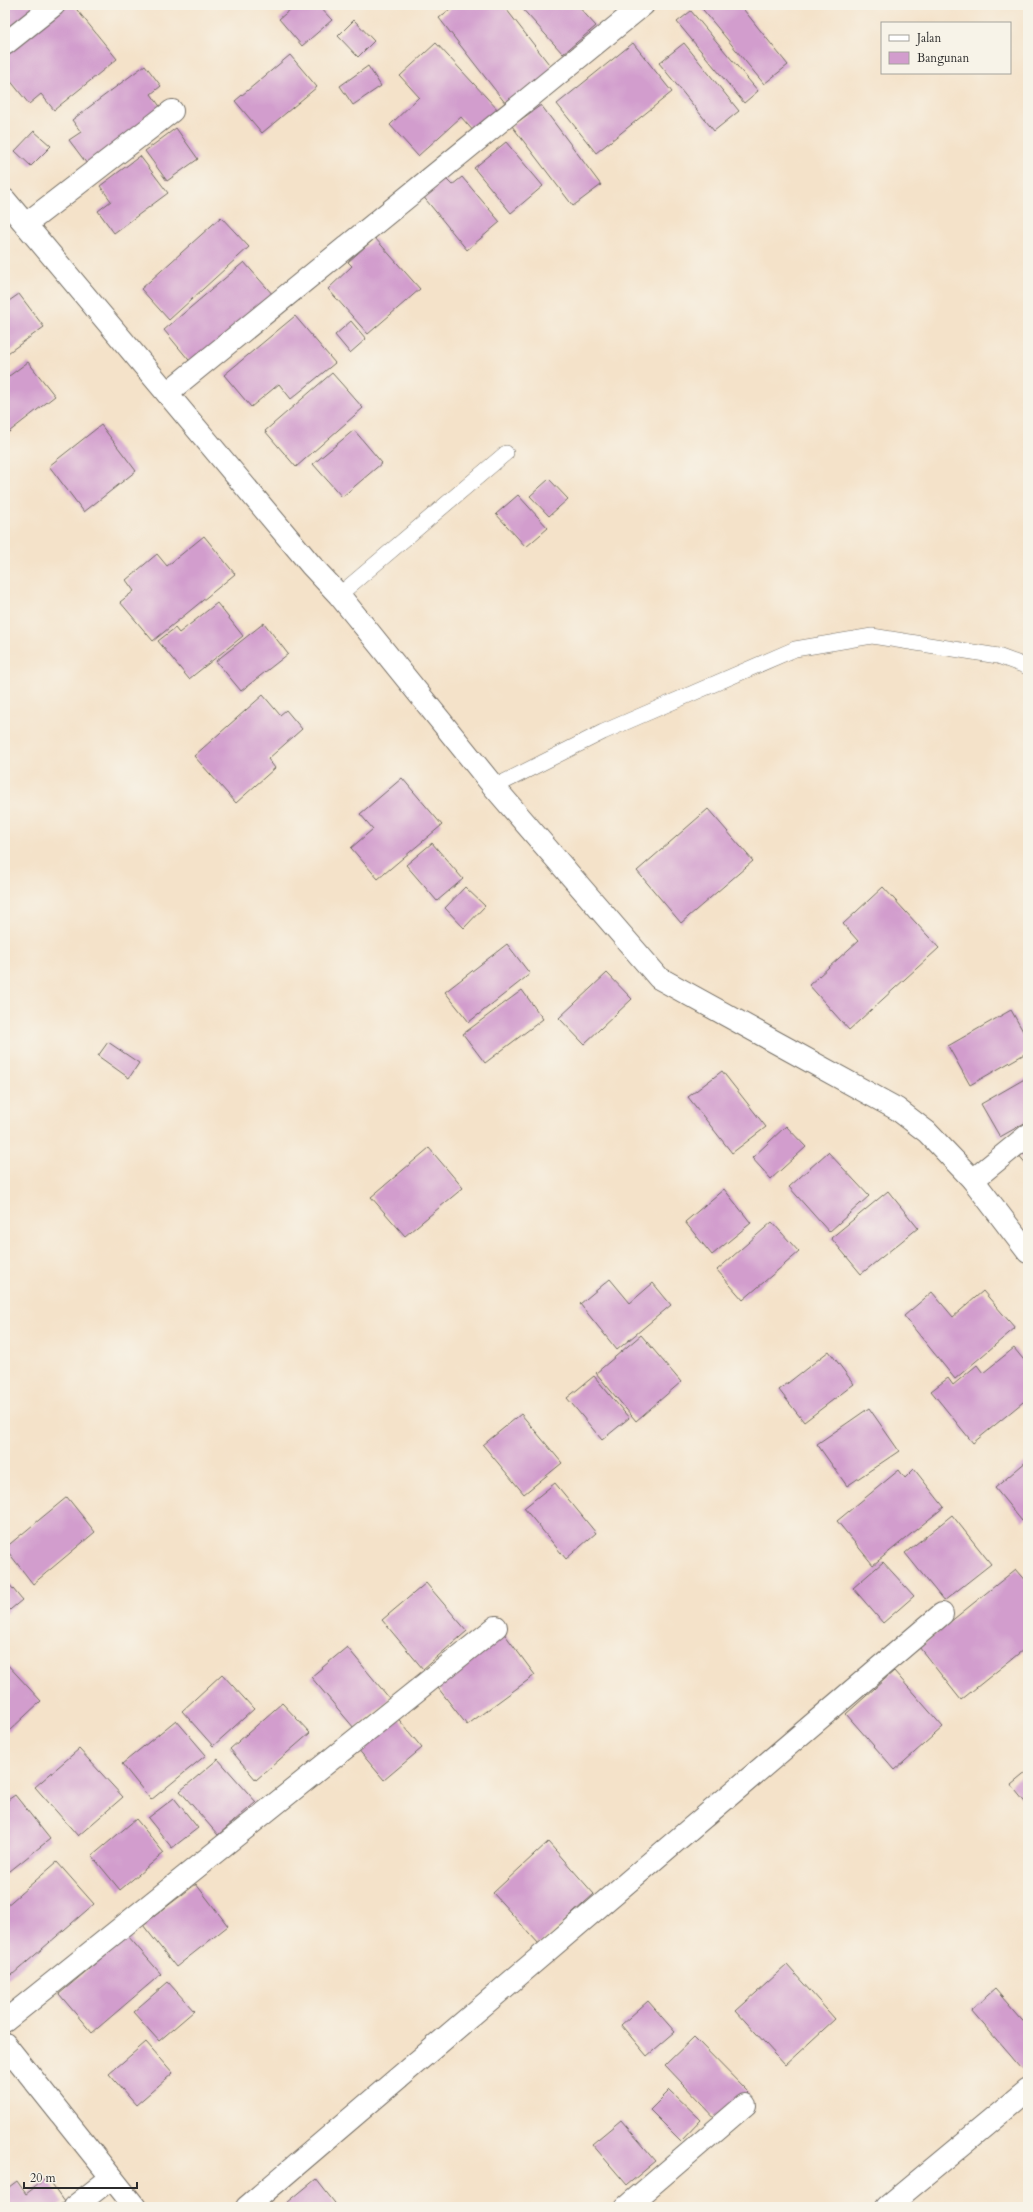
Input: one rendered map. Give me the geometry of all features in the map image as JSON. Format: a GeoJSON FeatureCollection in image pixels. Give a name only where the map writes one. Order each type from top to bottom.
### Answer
{"type":"FeatureCollection","features":[{"type":"Feature","properties":{"kind":"street"},"geometry":{"type":"LineString","coordinates":[[5,44],[54,5]]}},
{"type":"Feature","properties":{"kind":"street"},"geometry":{"type":"LineString","coordinates":[[167,393],[643,5]]}},
{"type":"Feature","properties":{"kind":"street"},"geometry":{"type":"LineString","coordinates":[[26,224],[172,111]]}},
{"type":"Feature","properties":{"kind":"street"},"geometry":{"type":"LineString","coordinates":[[5,200],[311,565],[339,595],[494,787],[659,978],[897,1109],[927,1132],[973,1180],[1028,1252]]}},
{"type":"Feature","properties":{"kind":"street"},"geometry":{"type":"LineString","coordinates":[[973,1180],[1028,1135]]}},
{"type":"Feature","properties":{"kind":"street"},"geometry":{"type":"LineString","coordinates":[[247,2207],[942,1614]]}},
{"type":"Feature","properties":{"kind":"street"},"geometry":{"type":"LineString","coordinates":[[5,2021],[496,1627]]}},
{"type":"Feature","properties":{"kind":"street"},"geometry":{"type":"LineString","coordinates":[[5,2044],[135,2207]]}},
{"type":"Feature","properties":{"kind":"street"},"geometry":{"type":"LineString","coordinates":[[887,2207],[1028,2090]]}},
{"type":"Feature","properties":{"kind":"street"},"geometry":{"type":"LineString","coordinates":[[626,2207],[745,2105]]}},
{"type":"Feature","properties":{"kind":"street"},"geometry":{"type":"LineString","coordinates":[[74,2207],[111,2178]]}},
{"type":"Feature","properties":{"kind":"lane"},"geometry":{"type":"LineString","coordinates":[[339,595],[506,453]]}},
{"type":"Feature","properties":{"kind":"lane"},"geometry":{"type":"LineString","coordinates":[[494,787],[603,732],[795,650],[872,636],[998,656],[1028,668]]}},
{"type":"Feature","properties":{"kind":"building"},"geometry":{"type":"Polygon","coordinates":[[[5,5],[49,5],[5,41],[5,5]]]}},
{"type":"Feature","properties":{"kind":"building"},"geometry":{"type":"Polygon","coordinates":[[[64,5],[73,5],[117,59],[54,110],[41,94],[29,104],[5,74],[5,53],[64,5]]]}},
{"type":"Feature","properties":{"kind":"building"},"geometry":{"type":"Polygon","coordinates":[[[296,5],[318,5],[332,20],[302,46],[279,19],[296,5]]]}},
{"type":"Feature","properties":{"kind":"building"},"geometry":{"type":"Polygon","coordinates":[[[455,5],[503,5],[559,77],[513,113],[439,18],[455,5]]]}},
{"type":"Feature","properties":{"kind":"building"},"geometry":{"type":"Polygon","coordinates":[[[519,5],[577,5],[596,26],[563,54],[519,5]]]}},
{"type":"Feature","properties":{"kind":"building"},"geometry":{"type":"Polygon","coordinates":[[[699,5],[740,5],[788,65],[764,84],[699,5]]]}},
{"type":"Feature","properties":{"kind":"building"},"geometry":{"type":"Polygon","coordinates":[[[691,11],[758,91],[744,103],[677,22],[691,11]]]}},
{"type":"Feature","properties":{"kind":"building"},"geometry":{"type":"Polygon","coordinates":[[[354,20],[374,41],[358,57],[338,36],[354,20]]]}},
{"type":"Feature","properties":{"kind":"building"},"geometry":{"type":"Polygon","coordinates":[[[436,43],[499,111],[475,133],[461,117],[418,156],[390,125],[419,97],[400,76],[436,43]]]}},
{"type":"Feature","properties":{"kind":"building"},"geometry":{"type":"Polygon","coordinates":[[[633,43],[672,92],[596,153],[557,104],[633,43]]]}},
{"type":"Feature","properties":{"kind":"building"},"geometry":{"type":"Polygon","coordinates":[[[684,43],[739,111],[714,131],[659,63],[684,43]]]}},
{"type":"Feature","properties":{"kind":"building"},"geometry":{"type":"Polygon","coordinates":[[[290,55],[317,87],[262,133],[235,101],[290,55]]]}},
{"type":"Feature","properties":{"kind":"building"},"geometry":{"type":"Polygon","coordinates":[[[145,65],[161,86],[151,94],[164,112],[90,168],[69,140],[81,132],[72,120],[145,65]]]}},
{"type":"Feature","properties":{"kind":"building"},"geometry":{"type":"Polygon","coordinates":[[[368,66],[381,86],[353,105],[340,86],[368,66]]]}},
{"type":"Feature","properties":{"kind":"building"},"geometry":{"type":"Polygon","coordinates":[[[541,105],[601,185],[573,206],[512,126],[541,105]]]}},
{"type":"Feature","properties":{"kind":"building"},"geometry":{"type":"Polygon","coordinates":[[[176,128],[198,159],[167,181],[145,151],[176,128]]]}},
{"type":"Feature","properties":{"kind":"building"},"geometry":{"type":"Polygon","coordinates":[[[34,131],[51,146],[31,166],[15,151],[34,131]]]}},
{"type":"Feature","properties":{"kind":"building"},"geometry":{"type":"Polygon","coordinates":[[[506,142],[543,186],[511,213],[474,168],[506,142]]]}},
{"type":"Feature","properties":{"kind":"building"},"geometry":{"type":"Polygon","coordinates":[[[140,156],[168,193],[114,233],[98,211],[111,201],[100,186],[140,156]]]}},
{"type":"Feature","properties":{"kind":"building"},"geometry":{"type":"Polygon","coordinates":[[[444,177],[452,185],[462,177],[500,222],[467,250],[422,195],[444,177]]]}},
{"type":"Feature","properties":{"kind":"building"},"geometry":{"type":"Polygon","coordinates":[[[221,217],[249,247],[169,320],[141,289],[221,217]]]}},
{"type":"Feature","properties":{"kind":"building"},"geometry":{"type":"Polygon","coordinates":[[[375,238],[420,289],[368,334],[328,289],[352,266],[348,262],[375,238]]]}},
{"type":"Feature","properties":{"kind":"building"},"geometry":{"type":"Polygon","coordinates":[[[244,262],[274,296],[193,365],[164,330],[244,262]]]}},
{"type":"Feature","properties":{"kind":"building"},"geometry":{"type":"Polygon","coordinates":[[[19,294],[44,327],[5,355],[5,301],[6,303],[19,294]]]}},
{"type":"Feature","properties":{"kind":"building"},"geometry":{"type":"Polygon","coordinates":[[[295,316],[335,363],[291,399],[279,384],[251,407],[224,375],[295,316]]]}},
{"type":"Feature","properties":{"kind":"building"},"geometry":{"type":"Polygon","coordinates":[[[351,321],[366,339],[350,353],[335,335],[351,321]]]}},
{"type":"Feature","properties":{"kind":"building"},"geometry":{"type":"Polygon","coordinates":[[[28,362],[55,396],[5,435],[5,379],[28,362]]]}},
{"type":"Feature","properties":{"kind":"building"},"geometry":{"type":"Polygon","coordinates":[[[332,373],[363,408],[296,467],[265,431],[332,373]]]}},
{"type":"Feature","properties":{"kind":"building"},"geometry":{"type":"Polygon","coordinates":[[[101,425],[136,471],[84,512],[49,466],[101,425]]]}},
{"type":"Feature","properties":{"kind":"building"},"geometry":{"type":"Polygon","coordinates":[[[354,430],[382,463],[342,497],[313,464],[354,430]]]}},
{"type":"Feature","properties":{"kind":"building"},"geometry":{"type":"Polygon","coordinates":[[[549,479],[568,499],[549,516],[530,496],[549,479]]]}},
{"type":"Feature","properties":{"kind":"building"},"geometry":{"type":"Polygon","coordinates":[[[518,495],[548,528],[526,547],[496,514],[518,495]]]}},
{"type":"Feature","properties":{"kind":"building"},"geometry":{"type":"Polygon","coordinates":[[[204,536],[235,574],[153,641],[120,602],[134,591],[126,580],[157,554],[167,566],[204,536]]]}},
{"type":"Feature","properties":{"kind":"building"},"geometry":{"type":"Polygon","coordinates":[[[217,603],[243,636],[189,679],[158,641],[175,628],[179,633],[217,603]]]}},
{"type":"Feature","properties":{"kind":"building"},"geometry":{"type":"Polygon","coordinates":[[[264,623],[288,654],[241,691],[216,661],[264,623]]]}},
{"type":"Feature","properties":{"kind":"building"},"geometry":{"type":"Polygon","coordinates":[[[263,695],[280,715],[286,710],[302,729],[268,759],[275,768],[236,803],[194,756],[263,695]]]}},
{"type":"Feature","properties":{"kind":"building"},"geometry":{"type":"Polygon","coordinates":[[[402,778],[442,825],[378,879],[351,848],[373,829],[360,814],[402,778]]]}},
{"type":"Feature","properties":{"kind":"building"},"geometry":{"type":"Polygon","coordinates":[[[708,809],[753,861],[681,923],[637,871],[708,809]]]}},
{"type":"Feature","properties":{"kind":"building"},"geometry":{"type":"Polygon","coordinates":[[[432,843],[463,879],[437,901],[406,865],[432,843]]]}},
{"type":"Feature","properties":{"kind":"building"},"geometry":{"type":"Polygon","coordinates":[[[465,887],[485,906],[464,928],[445,908],[465,887]]]}},
{"type":"Feature","properties":{"kind":"building"},"geometry":{"type":"Polygon","coordinates":[[[883,887],[939,948],[849,1030],[809,985],[858,941],[843,924],[883,887]]]}},
{"type":"Feature","properties":{"kind":"building"},"geometry":{"type":"Polygon","coordinates":[[[507,944],[530,974],[469,1022],[445,992],[507,944]]]}},
{"type":"Feature","properties":{"kind":"building"},"geometry":{"type":"Polygon","coordinates":[[[607,973],[632,999],[584,1044],[559,1018],[607,973]]]}},
{"type":"Feature","properties":{"kind":"building"},"geometry":{"type":"Polygon","coordinates":[[[522,990],[543,1019],[485,1063],[463,1034],[522,990]]]}},
{"type":"Feature","properties":{"kind":"building"},"geometry":{"type":"Polygon","coordinates":[[[1011,1010],[1028,1040],[1028,1052],[970,1085],[948,1046],[1011,1010]]]}},
{"type":"Feature","properties":{"kind":"building"},"geometry":{"type":"Polygon","coordinates":[[[108,1042],[139,1063],[129,1078],[98,1056],[108,1042]]]}},
{"type":"Feature","properties":{"kind":"building"},"geometry":{"type":"Polygon","coordinates":[[[722,1071],[766,1127],[732,1153],[688,1097],[722,1071]]]}},
{"type":"Feature","properties":{"kind":"building"},"geometry":{"type":"Polygon","coordinates":[[[1028,1077],[1028,1121],[1000,1137],[981,1104],[1028,1077]]]}},
{"type":"Feature","properties":{"kind":"building"},"geometry":{"type":"Polygon","coordinates":[[[786,1126],[806,1147],[771,1179],[752,1158],[786,1126]]]}},
{"type":"Feature","properties":{"kind":"building"},"geometry":{"type":"Polygon","coordinates":[[[1028,1143],[1028,1166],[1017,1153],[1028,1143]]]}},
{"type":"Feature","properties":{"kind":"building"},"geometry":{"type":"Polygon","coordinates":[[[429,1148],[463,1188],[405,1236],[371,1197],[429,1148]]]}},
{"type":"Feature","properties":{"kind":"building"},"geometry":{"type":"Polygon","coordinates":[[[828,1152],[869,1196],[829,1232],[789,1187],[828,1152]]]}},
{"type":"Feature","properties":{"kind":"building"},"geometry":{"type":"Polygon","coordinates":[[[724,1189],[751,1223],[712,1255],[685,1222],[724,1189]]]}},
{"type":"Feature","properties":{"kind":"building"},"geometry":{"type":"Polygon","coordinates":[[[888,1191],[918,1228],[861,1274],[831,1238],[888,1191]]]}},
{"type":"Feature","properties":{"kind":"building"},"geometry":{"type":"Polygon","coordinates":[[[772,1222],[799,1252],[743,1300],[717,1270],[772,1222]]]}},
{"type":"Feature","properties":{"kind":"building"},"geometry":{"type":"Polygon","coordinates":[[[610,1279],[630,1303],[653,1283],[671,1305],[617,1350],[580,1304],[610,1279]]]}},
{"type":"Feature","properties":{"kind":"building"},"geometry":{"type":"Polygon","coordinates":[[[983,1291],[1015,1328],[955,1379],[904,1316],[932,1292],[953,1317],[983,1291]]]}},
{"type":"Feature","properties":{"kind":"building"},"geometry":{"type":"Polygon","coordinates":[[[641,1335],[681,1382],[636,1421],[596,1373],[641,1335]]]}},
{"type":"Feature","properties":{"kind":"building"},"geometry":{"type":"Polygon","coordinates":[[[1014,1348],[1028,1365],[1028,1398],[973,1443],[931,1391],[948,1378],[953,1385],[977,1365],[983,1373],[1014,1348]]]}},
{"type":"Feature","properties":{"kind":"building"},"geometry":{"type":"Polygon","coordinates":[[[829,1351],[854,1384],[804,1422],[779,1390],[829,1351]]]}},
{"type":"Feature","properties":{"kind":"building"},"geometry":{"type":"Polygon","coordinates":[[[594,1376],[629,1418],[602,1440],[567,1398],[594,1376]]]}},
{"type":"Feature","properties":{"kind":"building"},"geometry":{"type":"Polygon","coordinates":[[[869,1408],[899,1451],[847,1486],[817,1444],[869,1408]]]}},
{"type":"Feature","properties":{"kind":"building"},"geometry":{"type":"Polygon","coordinates":[[[521,1414],[562,1463],[524,1494],[483,1445],[521,1414]]]}},
{"type":"Feature","properties":{"kind":"building"},"geometry":{"type":"Polygon","coordinates":[[[1028,1460],[1028,1516],[1022,1521],[995,1488],[1028,1460]]]}},
{"type":"Feature","properties":{"kind":"building"},"geometry":{"type":"Polygon","coordinates":[[[914,1469],[944,1507],[873,1565],[837,1521],[899,1470],[905,1478],[914,1469]]]}},
{"type":"Feature","properties":{"kind":"building"},"geometry":{"type":"Polygon","coordinates":[[[555,1483],[596,1533],[566,1559],[524,1508],[555,1483]]]}},
{"type":"Feature","properties":{"kind":"building"},"geometry":{"type":"Polygon","coordinates":[[[67,1497],[95,1532],[33,1584],[5,1548],[67,1497]]]}},
{"type":"Feature","properties":{"kind":"building"},"geometry":{"type":"Polygon","coordinates":[[[952,1515],[991,1564],[944,1601],[905,1553],[952,1515]]]}},
{"type":"Feature","properties":{"kind":"building"},"geometry":{"type":"Polygon","coordinates":[[[883,1562],[914,1596],[883,1623],[853,1588],[883,1562]]]}},
{"type":"Feature","properties":{"kind":"building"},"geometry":{"type":"Polygon","coordinates":[[[1016,1569],[1028,1583],[1028,1646],[961,1700],[919,1647],[1016,1569]]]}},
{"type":"Feature","properties":{"kind":"building"},"geometry":{"type":"Polygon","coordinates":[[[5,1579],[22,1600],[5,1614],[5,1579]]]}},
{"type":"Feature","properties":{"kind":"building"},"geometry":{"type":"Polygon","coordinates":[[[426,1583],[467,1631],[423,1669],[382,1620],[426,1583]]]}},
{"type":"Feature","properties":{"kind":"building"},"geometry":{"type":"Polygon","coordinates":[[[503,1632],[535,1675],[467,1725],[435,1684],[503,1632]]]}},
{"type":"Feature","properties":{"kind":"building"},"geometry":{"type":"Polygon","coordinates":[[[347,1647],[390,1699],[354,1728],[311,1677],[347,1647]]]}},
{"type":"Feature","properties":{"kind":"building"},"geometry":{"type":"Polygon","coordinates":[[[5,1662],[41,1701],[9,1731],[5,1727],[5,1662]]]}},
{"type":"Feature","properties":{"kind":"building"},"geometry":{"type":"Polygon","coordinates":[[[894,1671],[943,1727],[895,1770],[846,1714],[894,1671]]]}},
{"type":"Feature","properties":{"kind":"building"},"geometry":{"type":"Polygon","coordinates":[[[222,1674],[254,1709],[213,1746],[182,1711],[222,1674]]]}},
{"type":"Feature","properties":{"kind":"building"},"geometry":{"type":"Polygon","coordinates":[[[282,1703],[310,1733],[256,1780],[230,1749],[282,1703]]]}},
{"type":"Feature","properties":{"kind":"building"},"geometry":{"type":"Polygon","coordinates":[[[396,1716],[422,1748],[384,1780],[357,1748],[396,1716]]]}},
{"type":"Feature","properties":{"kind":"building"},"geometry":{"type":"Polygon","coordinates":[[[176,1720],[206,1755],[151,1800],[122,1764],[176,1720]]]}},
{"type":"Feature","properties":{"kind":"building"},"geometry":{"type":"Polygon","coordinates":[[[79,1749],[123,1797],[78,1836],[35,1787],[79,1749]]]}},
{"type":"Feature","properties":{"kind":"building"},"geometry":{"type":"Polygon","coordinates":[[[218,1759],[256,1802],[218,1835],[180,1791],[218,1759]]]}},
{"type":"Feature","properties":{"kind":"building"},"geometry":{"type":"Polygon","coordinates":[[[1028,1771],[1028,1806],[1011,1785],[1028,1771]]]}},
{"type":"Feature","properties":{"kind":"building"},"geometry":{"type":"Polygon","coordinates":[[[15,1795],[50,1839],[5,1875],[5,1802],[15,1795]]]}},
{"type":"Feature","properties":{"kind":"building"},"geometry":{"type":"Polygon","coordinates":[[[174,1798],[198,1828],[172,1848],[148,1818],[174,1798]]]}},
{"type":"Feature","properties":{"kind":"building"},"geometry":{"type":"Polygon","coordinates":[[[136,1819],[164,1853],[120,1890],[92,1856],[136,1819]]]}},
{"type":"Feature","properties":{"kind":"building"},"geometry":{"type":"Polygon","coordinates":[[[548,1842],[594,1894],[539,1944],[493,1893],[548,1842]]]}},
{"type":"Feature","properties":{"kind":"building"},"geometry":{"type":"Polygon","coordinates":[[[57,1862],[94,1904],[5,1981],[5,1907],[57,1862]]]}},
{"type":"Feature","properties":{"kind":"building"},"geometry":{"type":"Polygon","coordinates":[[[196,1884],[228,1926],[176,1967],[143,1925],[196,1884]]]}},
{"type":"Feature","properties":{"kind":"building"},"geometry":{"type":"Polygon","coordinates":[[[128,1936],[161,1974],[92,2033],[59,1994],[128,1936]]]}},
{"type":"Feature","properties":{"kind":"building"},"geometry":{"type":"Polygon","coordinates":[[[787,1965],[835,2019],[785,2065],[736,2011],[787,1965]]]}},
{"type":"Feature","properties":{"kind":"building"},"geometry":{"type":"Polygon","coordinates":[[[168,1982],[194,2011],[159,2041],[133,2012],[168,1982]]]}},
{"type":"Feature","properties":{"kind":"building"},"geometry":{"type":"Polygon","coordinates":[[[995,1989],[1028,2027],[1028,2064],[1022,2069],[971,2010],[995,1989]]]}},
{"type":"Feature","properties":{"kind":"building"},"geometry":{"type":"Polygon","coordinates":[[[648,2001],[675,2032],[647,2056],[621,2025],[648,2001]]]}},
{"type":"Feature","properties":{"kind":"building"},"geometry":{"type":"Polygon","coordinates":[[[694,2037],[749,2093],[719,2122],[665,2065],[694,2037]]]}},
{"type":"Feature","properties":{"kind":"building"},"geometry":{"type":"Polygon","coordinates":[[[146,2042],[173,2073],[136,2105],[109,2074],[146,2042]]]}},
{"type":"Feature","properties":{"kind":"building"},"geometry":{"type":"Polygon","coordinates":[[[670,2090],[701,2120],[681,2141],[650,2110],[670,2090]]]}},
{"type":"Feature","properties":{"kind":"building"},"geometry":{"type":"Polygon","coordinates":[[[621,2120],[656,2161],[627,2185],[592,2144],[621,2120]]]}},
{"type":"Feature","properties":{"kind":"building"},"geometry":{"type":"Polygon","coordinates":[[[47,2178],[64,2202],[57,2207],[5,2207],[5,2190],[17,2181],[26,2194],[47,2178]]]}},
{"type":"Feature","properties":{"kind":"building"},"geometry":{"type":"Polygon","coordinates":[[[316,2179],[338,2207],[282,2207],[316,2179]]]}}]}
